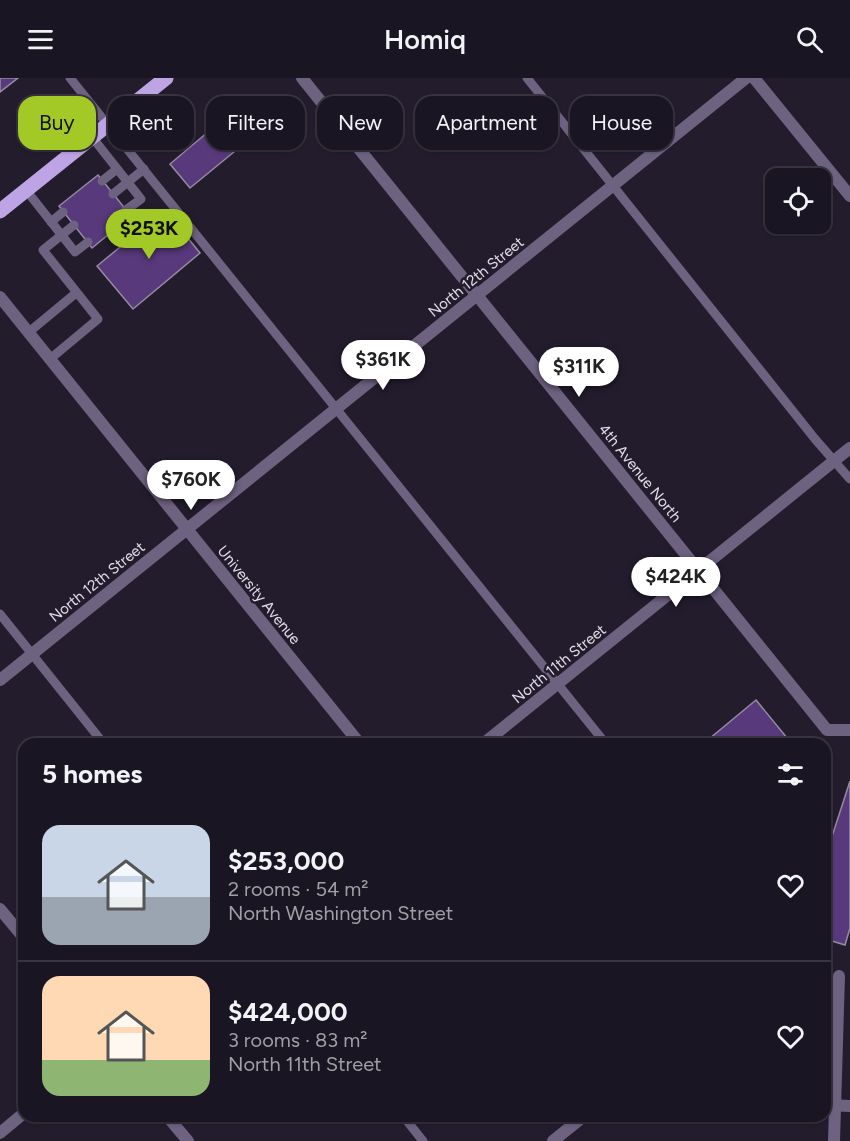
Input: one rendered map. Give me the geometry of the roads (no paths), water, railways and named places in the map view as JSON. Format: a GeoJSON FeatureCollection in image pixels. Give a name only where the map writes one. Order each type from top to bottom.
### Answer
{"type":"FeatureCollection","features":[{"type":"Feature","properties":{"kind":"main road"},"geometry":{"type":"LineString","coordinates":[[143,96],[166,78]]}},
{"type":"Feature","properties":{"kind":"main road"},"geometry":{"type":"LineString","coordinates":[[96,134],[108,124]]}},
{"type":"Feature","properties":{"kind":"main road"},"geometry":{"type":"LineString","coordinates":[[0,211],[77,150]]}},
{"type":"Feature","properties":{"kind":"street","name":"4th Avenue North"},"geometry":{"type":"LineString","coordinates":[[302,78],[827,730],[850,730]]}},
{"type":"Feature","properties":{"kind":"street","name":"North 12th Street"},"geometry":{"type":"LineString","coordinates":[[0,680],[746,78]]}},
{"type":"Feature","properties":{"kind":"street"},"geometry":{"type":"LineString","coordinates":[[754,78],[850,196]]}},
{"type":"Feature","properties":{"kind":"street","name":"University Avenue"},"geometry":{"type":"LineString","coordinates":[[0,297],[355,738]]}},
{"type":"Feature","properties":{"kind":"street","name":"North 11th Street"},"geometry":{"type":"LineString","coordinates":[[490,738],[850,448]]}},
{"type":"Feature","properties":{"kind":"street"},"geometry":{"type":"LineString","coordinates":[[0,909],[18,931]]}},
{"type":"Feature","properties":{"kind":"street"},"geometry":{"type":"LineString","coordinates":[[831,1089],[838,976]]}},
{"type":"Feature","properties":{"kind":"street"},"geometry":{"type":"LineString","coordinates":[[831,1105],[850,1106]]}},
{"type":"Feature","properties":{"kind":"street"},"geometry":{"type":"LineString","coordinates":[[831,1114],[834,1141]]}},
{"type":"Feature","properties":{"kind":"street"},"geometry":{"type":"LineString","coordinates":[[0,1133],[18,1118]]}},
{"type":"Feature","properties":{"kind":"street"},"geometry":{"type":"LineString","coordinates":[[172,1122],[188,1141]]}},
{"type":"Feature","properties":{"kind":"street"},"geometry":{"type":"LineString","coordinates":[[553,1141],[577,1122]]}},
{"type":"Feature","properties":{"kind":"lane"},"geometry":{"type":"LineString","coordinates":[[70,78],[108,124]]}},
{"type":"Feature","properties":{"kind":"lane"},"geometry":{"type":"LineString","coordinates":[[527,78],[850,479]]}},
{"type":"Feature","properties":{"kind":"lane"},"geometry":{"type":"LineString","coordinates":[[96,143],[141,199],[126,210]]}},
{"type":"Feature","properties":{"kind":"lane"},"geometry":{"type":"LineString","coordinates":[[129,150],[601,738]]}},
{"type":"Feature","properties":{"kind":"lane"},"geometry":{"type":"LineString","coordinates":[[102,181],[117,169]]}},
{"type":"Feature","properties":{"kind":"lane"},"geometry":{"type":"LineString","coordinates":[[113,194],[144,169]]}},
{"type":"Feature","properties":{"kind":"lane"},"geometry":{"type":"LineString","coordinates":[[26,190],[75,252],[87,242]]}},
{"type":"Feature","properties":{"kind":"lane"},"geometry":{"type":"LineString","coordinates":[[51,222],[63,212]]}},
{"type":"Feature","properties":{"kind":"lane"},"geometry":{"type":"LineString","coordinates":[[50,359],[98,319],[43,250],[74,225]]}},
{"type":"Feature","properties":{"kind":"lane"},"geometry":{"type":"LineString","coordinates":[[28,332],[76,293]]}},
{"type":"Feature","properties":{"kind":"lane"},"geometry":{"type":"LineString","coordinates":[[0,614],[99,738]]}},
{"type":"Feature","properties":{"kind":"lane"},"geometry":{"type":"LineString","coordinates":[[408,1122],[423,1141]]}}]}
